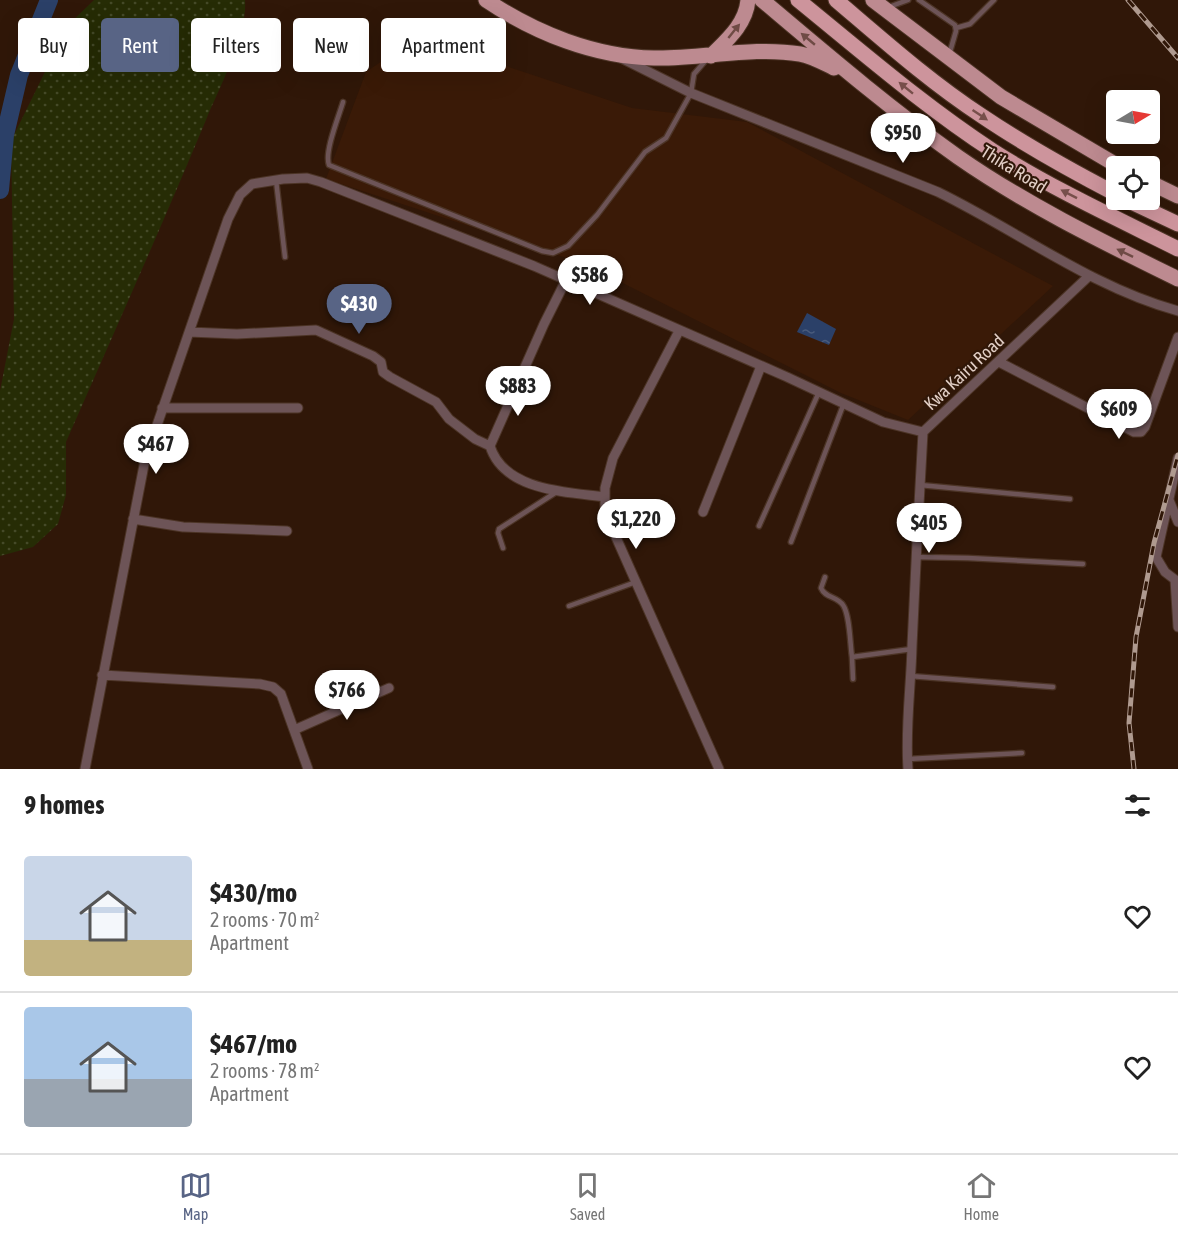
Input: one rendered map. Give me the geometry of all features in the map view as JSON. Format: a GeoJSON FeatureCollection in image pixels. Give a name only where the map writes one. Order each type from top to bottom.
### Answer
{"type":"FeatureCollection","features":[{"type":"Feature","properties":{"kind":"highway","name":"Thika Road"},"geometry":{"type":"LineString","coordinates":[[798,0],[927,105],[993,151],[1061,190],[1178,249]]}},
{"type":"Feature","properties":{"kind":"highway","name":"Thika Road"},"geometry":{"type":"LineString","coordinates":[[836,0],[920,72],[981,116],[1053,160],[1106,189]]}},
{"type":"Feature","properties":{"kind":"highway"},"geometry":{"type":"LineString","coordinates":[[1148,210],[1178,224]]}},
{"type":"Feature","properties":{"kind":"main road"},"geometry":{"type":"LineString","coordinates":[[486,0],[504,12],[547,32],[586,47],[612,53],[655,58],[779,52],[803,54],[850,75]]}},
{"type":"Feature","properties":{"kind":"main road"},"geometry":{"type":"LineString","coordinates":[[711,56],[741,23],[748,0]]}},
{"type":"Feature","properties":{"kind":"main road","name":"Thika Road"},"geometry":{"type":"LineString","coordinates":[[762,0],[893,110],[995,181],[1079,229],[1178,279]]}},
{"type":"Feature","properties":{"kind":"main road"},"geometry":{"type":"LineString","coordinates":[[878,4],[1001,97],[1106,159]]}},
{"type":"Feature","properties":{"kind":"main road"},"geometry":{"type":"LineString","coordinates":[[1160,187],[1178,196]]}},
{"type":"Feature","properties":{"kind":"street"},"geometry":{"type":"LineString","coordinates":[[612,53],[691,93],[938,192],[978,212],[1089,276],[1178,310]]}},
{"type":"Feature","properties":{"kind":"street"},"geometry":{"type":"LineString","coordinates":[[85,769],[145,460],[228,219],[240,195],[252,184],[307,178],[321,182],[534,266],[883,422],[923,432]]}},
{"type":"Feature","properties":{"kind":"street","name":"Kwa Kairu Road"},"geometry":{"type":"LineString","coordinates":[[908,764],[906,747],[923,432],[1089,276]]}},
{"type":"Feature","properties":{"kind":"street"},"geometry":{"type":"LineString","coordinates":[[490,446],[566,280]]}},
{"type":"Feature","properties":{"kind":"street"},"geometry":{"type":"LineString","coordinates":[[189,332],[237,334],[316,330],[374,356],[381,362],[383,372],[436,402],[449,419],[475,439],[490,446],[501,463],[517,480],[558,491],[605,497]]}},
{"type":"Feature","properties":{"kind":"street"},"geometry":{"type":"LineString","coordinates":[[679,331],[614,458],[605,488],[605,507],[615,536],[719,769]]}},
{"type":"Feature","properties":{"kind":"street"},"geometry":{"type":"LineString","coordinates":[[999,362],[1134,432],[1141,432],[1145,427],[1178,337]]}},
{"type":"Feature","properties":{"kind":"street"},"geometry":{"type":"LineString","coordinates":[[704,512],[761,366]]}},
{"type":"Feature","properties":{"kind":"street"},"geometry":{"type":"LineString","coordinates":[[162,408],[298,408]]}},
{"type":"Feature","properties":{"kind":"street"},"geometry":{"type":"LineString","coordinates":[[1178,458],[1175,482],[1156,557],[1165,572],[1176,581],[1178,627]]}},
{"type":"Feature","properties":{"kind":"street"},"geometry":{"type":"LineString","coordinates":[[1169,500],[1178,522]]}},
{"type":"Feature","properties":{"kind":"street"},"geometry":{"type":"LineString","coordinates":[[133,519],[183,526],[287,531]]}},
{"type":"Feature","properties":{"kind":"street"},"geometry":{"type":"LineString","coordinates":[[102,675],[260,684],[273,687],[280,694],[308,769]]}},
{"type":"Feature","properties":{"kind":"street"},"geometry":{"type":"LineString","coordinates":[[294,730],[389,688]]}},
{"type":"Feature","properties":{"kind":"lane"},"geometry":{"type":"LineString","coordinates":[[878,4],[908,0]]}},
{"type":"Feature","properties":{"kind":"lane"},"geometry":{"type":"LineString","coordinates":[[919,0],[956,28]]}},
{"type":"Feature","properties":{"kind":"lane"},"geometry":{"type":"LineString","coordinates":[[956,28],[970,24],[994,0]]}},
{"type":"Feature","properties":{"kind":"lane"},"geometry":{"type":"LineString","coordinates":[[948,58],[956,28]]}},
{"type":"Feature","properties":{"kind":"lane"},"geometry":{"type":"LineString","coordinates":[[343,102],[328,151],[329,165],[542,251],[553,253],[568,246],[579,235],[645,152],[666,138],[691,93],[694,74],[711,56]]}},
{"type":"Feature","properties":{"kind":"lane"},"geometry":{"type":"LineString","coordinates":[[276,180],[285,257]]}},
{"type":"Feature","properties":{"kind":"lane"},"geometry":{"type":"LineString","coordinates":[[759,526],[819,392]]}},
{"type":"Feature","properties":{"kind":"lane"},"geometry":{"type":"LineString","coordinates":[[791,542],[844,403]]}},
{"type":"Feature","properties":{"kind":"lane"},"geometry":{"type":"LineString","coordinates":[[920,485],[1070,499]]}},
{"type":"Feature","properties":{"kind":"lane"},"geometry":{"type":"LineString","coordinates":[[502,548],[499,529],[558,491]]}},
{"type":"Feature","properties":{"kind":"lane"},"geometry":{"type":"LineString","coordinates":[[915,557],[1083,564]]}},
{"type":"Feature","properties":{"kind":"lane"},"geometry":{"type":"LineString","coordinates":[[825,577],[820,588],[823,593],[838,600],[845,611],[853,679]]}},
{"type":"Feature","properties":{"kind":"lane"},"geometry":{"type":"LineString","coordinates":[[569,606],[636,582]]}},
{"type":"Feature","properties":{"kind":"lane"},"geometry":{"type":"LineString","coordinates":[[852,657],[912,649]]}},
{"type":"Feature","properties":{"kind":"lane"},"geometry":{"type":"LineString","coordinates":[[910,676],[1053,687]]}},
{"type":"Feature","properties":{"kind":"lane"},"geometry":{"type":"LineString","coordinates":[[908,764],[1022,753]]}},
{"type":"Feature","properties":{"kind":"shaded area"},"geometry":{"type":"Polygon","coordinates":[[[381,62],[381,72],[506,72],[506,66],[632,108],[747,122],[1053,286],[908,420],[841,393],[585,264],[326,179],[366,72],[381,62]]]}},
{"type":"Feature","properties":{"kind":"green space"},"geometry":{"type":"Polygon","coordinates":[[[94,0],[245,0],[244,18],[191,18],[191,72],[227,72],[66,442],[66,495],[58,524],[33,547],[0,556],[0,391],[14,319],[11,141],[45,72],[89,72],[89,18],[75,18],[94,0]]]}},
{"type":"Feature","properties":{"kind":"water"},"geometry":{"type":"Polygon","coordinates":[[[807,313],[836,329],[829,345],[797,332],[807,313]]]}},
{"type":"Feature","properties":{"kind":"waterway"},"geometry":{"type":"LineString","coordinates":[[0,190],[5,135],[19,75],[49,0]]}},
{"type":"Feature","properties":{"kind":"railway"},"geometry":{"type":"LineString","coordinates":[[1128,0],[1178,58]]}},
{"type":"Feature","properties":{"kind":"railway"},"geometry":{"type":"LineString","coordinates":[[1134,769],[1129,723],[1136,637],[1154,543],[1178,455]]}}]}
